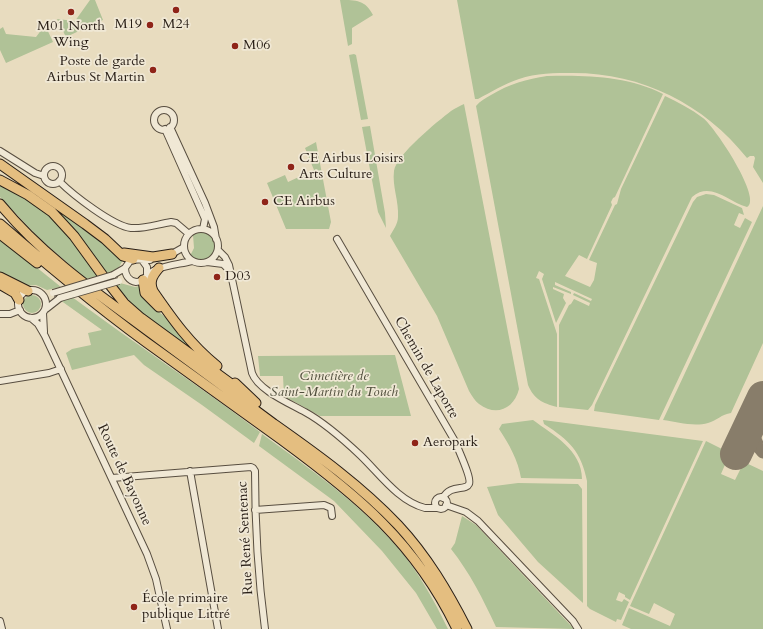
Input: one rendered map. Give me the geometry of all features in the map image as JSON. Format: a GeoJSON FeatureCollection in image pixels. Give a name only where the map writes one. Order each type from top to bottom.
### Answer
{"type":"FeatureCollection","features":[{"type":"Feature","properties":{"kind":"highway"},"geometry":{"type":"LineString","coordinates":[[0,164],[100,235],[123,256],[138,260]]}},
{"type":"Feature","properties":{"kind":"highway"},"geometry":{"type":"LineString","coordinates":[[0,180],[23,188],[65,210]]}},
{"type":"Feature","properties":{"kind":"highway"},"geometry":{"type":"LineString","coordinates":[[0,180],[47,207],[59,218],[74,236],[113,290],[133,311],[256,403],[288,429],[304,445]]}},
{"type":"Feature","properties":{"kind":"highway"},"geometry":{"type":"LineString","coordinates":[[0,204],[33,240],[75,277],[304,445],[365,493],[399,526],[436,574],[467,629]]}},
{"type":"Feature","properties":{"kind":"highway"},"geometry":{"type":"LineString","coordinates":[[0,216],[38,257]]}},
{"type":"Feature","properties":{"kind":"highway"},"geometry":{"type":"LineString","coordinates":[[0,224],[98,306]]}},
{"type":"Feature","properties":{"kind":"highway"},"geometry":{"type":"LineString","coordinates":[[0,234],[50,273],[98,306],[314,463],[361,501],[410,553],[435,589],[456,629]]}},
{"type":"Feature","properties":{"kind":"highway"},"geometry":{"type":"LineString","coordinates":[[116,249],[124,253],[153,257],[172,254]]}},
{"type":"Feature","properties":{"kind":"highway"},"geometry":{"type":"LineString","coordinates":[[158,268],[152,276],[151,286],[174,322]]}},
{"type":"Feature","properties":{"kind":"highway"},"geometry":{"type":"LineString","coordinates":[[0,277],[28,291]]}},
{"type":"Feature","properties":{"kind":"highway"},"geometry":{"type":"LineString","coordinates":[[145,277],[145,293],[196,347],[256,403]]}},
{"type":"Feature","properties":{"kind":"highway"},"geometry":{"type":"LineString","coordinates":[[0,284],[15,293],[19,300]]}},
{"type":"Feature","properties":{"kind":"street"},"geometry":{"type":"LineString","coordinates":[[203,229],[205,219],[168,128],[205,203],[214,227],[218,250],[225,257],[230,271],[252,373],[257,381],[280,398],[324,425],[359,454],[400,494],[411,502],[419,505],[436,505],[442,509],[446,505]]}},
{"type":"Feature","properties":{"kind":"street"},"geometry":{"type":"LineString","coordinates":[[0,151],[35,173],[44,176],[46,181],[51,184],[59,182]]}},
{"type":"Feature","properties":{"kind":"street"},"geometry":{"type":"LineString","coordinates":[[44,176],[48,169],[53,167],[57,168],[62,174],[59,182]]}},
{"type":"Feature","properties":{"kind":"street"},"geometry":{"type":"LineString","coordinates":[[59,182],[90,206],[120,224],[130,228],[139,228],[171,222],[176,223],[189,234]]}},
{"type":"Feature","properties":{"kind":"street"},"geometry":{"type":"LineString","coordinates":[[166,223],[180,231],[186,256],[192,261]]}},
{"type":"Feature","properties":{"kind":"street"},"geometry":{"type":"LineString","coordinates":[[216,239],[209,232],[203,229],[196,230],[189,234],[184,243],[172,254],[158,259],[138,260],[128,263],[125,268],[113,275],[53,293],[41,293],[34,290],[28,291],[23,294],[19,300],[20,310],[25,316],[31,318],[38,317],[60,298],[119,281],[129,279],[136,282],[158,268],[177,263],[192,261],[199,263],[207,262],[223,264],[230,271]]}},
{"type":"Feature","properties":{"kind":"street","name":"Chemin de Laporte"},"geometry":{"type":"LineString","coordinates":[[337,239],[456,443],[463,460],[470,480],[469,485],[467,487],[451,490],[445,493],[443,498],[437,498],[436,505]]}},
{"type":"Feature","properties":{"kind":"street"},"geometry":{"type":"LineString","coordinates":[[207,262],[214,257],[218,250]]}},
{"type":"Feature","properties":{"kind":"street"},"geometry":{"type":"LineString","coordinates":[[138,260],[147,267],[145,277]]}},
{"type":"Feature","properties":{"kind":"street"},"geometry":{"type":"LineString","coordinates":[[125,268],[126,275],[129,279]]}},
{"type":"Feature","properties":{"kind":"street"},"geometry":{"type":"LineString","coordinates":[[41,293],[46,300],[44,311]]}},
{"type":"Feature","properties":{"kind":"street"},"geometry":{"type":"LineString","coordinates":[[0,314],[10,314],[20,310]]}},
{"type":"Feature","properties":{"kind":"street","name":"Route de Bayonne"},"geometry":{"type":"LineString","coordinates":[[44,311],[45,336]]}},
{"type":"Feature","properties":{"kind":"street","name":"Route de Bayonne"},"geometry":{"type":"LineString","coordinates":[[31,318],[45,336],[61,369],[153,570],[167,629]]}},
{"type":"Feature","properties":{"kind":"street"},"geometry":{"type":"LineString","coordinates":[[0,381],[49,373],[61,369]]}},
{"type":"Feature","properties":{"kind":"street","name":"Rue René Sentenac"},"geometry":{"type":"LineString","coordinates":[[112,478],[190,471],[254,468],[255,510],[261,601],[265,629]]}},
{"type":"Feature","properties":{"kind":"street"},"geometry":{"type":"LineString","coordinates":[[190,471],[218,629]]}},
{"type":"Feature","properties":{"kind":"street"},"geometry":{"type":"LineString","coordinates":[[443,498],[446,501],[446,505]]}},
{"type":"Feature","properties":{"kind":"street"},"geometry":{"type":"LineString","coordinates":[[255,510],[324,505],[331,508],[333,511],[332,516]]}},
{"type":"Feature","properties":{"kind":"street"},"geometry":{"type":"LineString","coordinates":[[446,505],[466,512],[478,521],[573,621],[578,629]]}},
{"type":"Feature","properties":{"kind":"street"},"geometry":{"type":"LineString","coordinates":[[0,621],[2,629]]}},
{"type":"Feature","properties":{"kind":"green space"},"geometry":{"type":"Polygon","coordinates":[[[90,0],[95,0],[103,20],[66,37],[57,19],[75,21],[90,0]]]}},
{"type":"Feature","properties":{"kind":"green space"},"geometry":{"type":"Polygon","coordinates":[[[340,0],[360,2],[367,6],[373,15],[352,28],[352,44],[348,46],[340,0]]]}},
{"type":"Feature","properties":{"kind":"green space"},"geometry":{"type":"Polygon","coordinates":[[[457,0],[763,0],[763,183],[753,167],[754,156],[747,158],[730,139],[691,107],[670,95],[623,79],[599,74],[539,74],[513,81],[478,99],[475,99],[457,0]]]}},
{"type":"Feature","properties":{"kind":"green space"},"geometry":{"type":"Polygon","coordinates":[[[45,25],[53,42],[6,63],[0,50],[0,29],[3,27],[6,34],[36,37],[45,25]]]}},
{"type":"Feature","properties":{"kind":"green space"},"geometry":{"type":"Polygon","coordinates":[[[349,55],[356,55],[368,119],[361,120],[349,55]]]}},
{"type":"Feature","properties":{"kind":"green space"},"geometry":{"type":"Polygon","coordinates":[[[547,76],[577,76],[621,80],[636,83],[663,94],[615,197],[611,202],[612,205],[587,259],[579,255],[565,276],[590,287],[594,280],[597,263],[589,260],[615,205],[617,204],[621,189],[665,96],[680,103],[703,118],[709,124],[718,135],[736,164],[744,178],[749,192],[750,202],[747,207],[713,192],[706,191],[692,197],[592,405],[588,410],[559,407],[559,325],[569,305],[574,299],[589,306],[590,303],[573,295],[574,293],[591,301],[592,299],[555,282],[555,285],[571,292],[571,294],[553,287],[553,289],[564,294],[563,298],[566,303],[556,323],[542,279],[544,274],[539,271],[536,278],[539,279],[557,334],[557,407],[539,400],[530,390],[528,385],[476,106],[485,98],[511,85],[525,80],[547,76]]]}},
{"type":"Feature","properties":{"kind":"green space"},"geometry":{"type":"Polygon","coordinates":[[[464,104],[519,389],[517,396],[509,406],[498,410],[485,408],[471,395],[437,316],[390,236],[398,220],[398,205],[394,177],[396,164],[409,148],[428,130],[451,111],[464,104]]]}},
{"type":"Feature","properties":{"kind":"green space"},"geometry":{"type":"Polygon","coordinates":[[[370,126],[385,213],[386,228],[378,212],[362,127],[370,126]]]}},
{"type":"Feature","properties":{"kind":"green space"},"geometry":{"type":"Polygon","coordinates":[[[316,142],[331,222],[329,229],[286,229],[267,183],[285,175],[288,182],[314,170],[305,148],[316,142]]]}},
{"type":"Feature","properties":{"kind":"green space"},"geometry":{"type":"Polygon","coordinates":[[[0,183],[17,191],[61,223],[99,276],[86,279],[40,239],[0,197],[0,183]]]}},
{"type":"Feature","properties":{"kind":"green space"},"geometry":{"type":"Polygon","coordinates":[[[706,194],[714,195],[742,208],[744,215],[739,213],[734,225],[740,228],[745,218],[752,222],[659,420],[594,411],[595,405],[693,202],[697,197],[706,194]]]}},
{"type":"Feature","properties":{"kind":"green space"},"geometry":{"type":"Polygon","coordinates":[[[52,206],[99,240],[123,260],[118,269],[105,274],[52,206]]]}},
{"type":"Feature","properties":{"kind":"green space"},"geometry":{"type":"Polygon","coordinates":[[[763,206],[763,343],[731,413],[703,424],[686,424],[663,420],[763,206]]]}},
{"type":"Feature","properties":{"kind":"green space"},"geometry":{"type":"Polygon","coordinates":[[[202,232],[209,235],[214,240],[215,246],[214,252],[211,256],[205,259],[198,259],[190,256],[194,248],[193,235],[202,232]]]}},
{"type":"Feature","properties":{"kind":"green space"},"geometry":{"type":"Polygon","coordinates":[[[0,238],[61,287],[47,290],[36,285],[25,286],[0,273],[0,238]]]}},
{"type":"Feature","properties":{"kind":"green space"},"geometry":{"type":"Polygon","coordinates":[[[120,283],[135,287],[139,286],[148,302],[179,330],[197,354],[127,302],[129,300],[113,285],[120,283]]]}},
{"type":"Feature","properties":{"kind":"green space"},"geometry":{"type":"Polygon","coordinates":[[[28,295],[36,295],[41,300],[39,311],[36,313],[28,313],[23,308],[23,300],[28,295]]]}},
{"type":"Feature","properties":{"kind":"green space"},"geometry":{"type":"Polygon","coordinates":[[[72,297],[260,432],[254,443],[144,365],[134,355],[72,370],[66,353],[72,349],[91,345],[88,333],[102,330],[60,300],[72,297]]]}},
{"type":"Feature","properties":{"kind":"green space","name":"Cimetière de Saint-Martin du Touch"},"geometry":{"type":"Polygon","coordinates":[[[395,355],[411,416],[320,416],[284,396],[283,376],[260,376],[258,356],[395,355]]]}},
{"type":"Feature","properties":{"kind":"green space"},"geometry":{"type":"Polygon","coordinates":[[[533,420],[565,444],[572,452],[581,469],[582,479],[521,478],[513,452],[499,429],[502,424],[533,420]]]}},
{"type":"Feature","properties":{"kind":"green space"},"geometry":{"type":"Polygon","coordinates":[[[543,420],[703,441],[630,600],[619,592],[616,600],[622,602],[624,599],[629,602],[621,620],[617,619],[616,622],[587,606],[587,481],[581,462],[573,447],[560,435],[544,424],[543,420]]]}},
{"type":"Feature","properties":{"kind":"green space"},"geometry":{"type":"Polygon","coordinates":[[[262,434],[333,487],[366,515],[382,531],[405,556],[419,576],[448,629],[437,629],[416,593],[382,551],[334,501],[259,446],[262,434]]]}},
{"type":"Feature","properties":{"kind":"green space"},"geometry":{"type":"Polygon","coordinates":[[[706,441],[730,453],[721,474],[735,480],[744,462],[763,471],[763,629],[631,629],[622,625],[629,608],[670,626],[675,614],[654,603],[649,614],[630,606],[706,441]]]}},
{"type":"Feature","properties":{"kind":"green space"},"geometry":{"type":"Polygon","coordinates":[[[518,483],[578,484],[582,489],[583,603],[538,562],[498,515],[487,487],[518,483]]]}},
{"type":"Feature","properties":{"kind":"green space"},"geometry":{"type":"Polygon","coordinates":[[[462,516],[476,525],[574,629],[496,627],[476,586],[451,549],[455,543],[462,516]]]}},
{"type":"Feature","properties":{"kind":"taxiway"},"geometry":{"type":"LineString","coordinates":[[749,426],[758,446],[763,452]]}},
{"type":"Feature","properties":{"kind":"runway"},"geometry":{"type":"LineString","coordinates":[[736,454],[763,397]]}},
{"type":"Feature","properties":{"kind":"place","name":"M24"},"geometry":{"type":"Point","coordinates":[176,10]}},
{"type":"Feature","properties":{"kind":"place","name":"M01 North Wing"},"geometry":{"type":"Point","coordinates":[71,12]}},
{"type":"Feature","properties":{"kind":"place","name":"M19"},"geometry":{"type":"Point","coordinates":[150,25]}},
{"type":"Feature","properties":{"kind":"place","name":"M06"},"geometry":{"type":"Point","coordinates":[235,46]}},
{"type":"Feature","properties":{"kind":"place","name":"Poste de garde Airbus St Martin"},"geometry":{"type":"Point","coordinates":[153,70]}},
{"type":"Feature","properties":{"kind":"place","name":"CE Airbus Loisirs Arts Culture"},"geometry":{"type":"Point","coordinates":[291,167]}},
{"type":"Feature","properties":{"kind":"place","name":"CE Airbus"},"geometry":{"type":"Point","coordinates":[265,202]}},
{"type":"Feature","properties":{"kind":"place","name":"D03"},"geometry":{"type":"Point","coordinates":[217,277]}},
{"type":"Feature","properties":{"kind":"place","name":"Aeropark"},"geometry":{"type":"Point","coordinates":[415,443]}},
{"type":"Feature","properties":{"kind":"place","name":"École primaire publique Littré"},"geometry":{"type":"Point","coordinates":[134,607]}}]}
